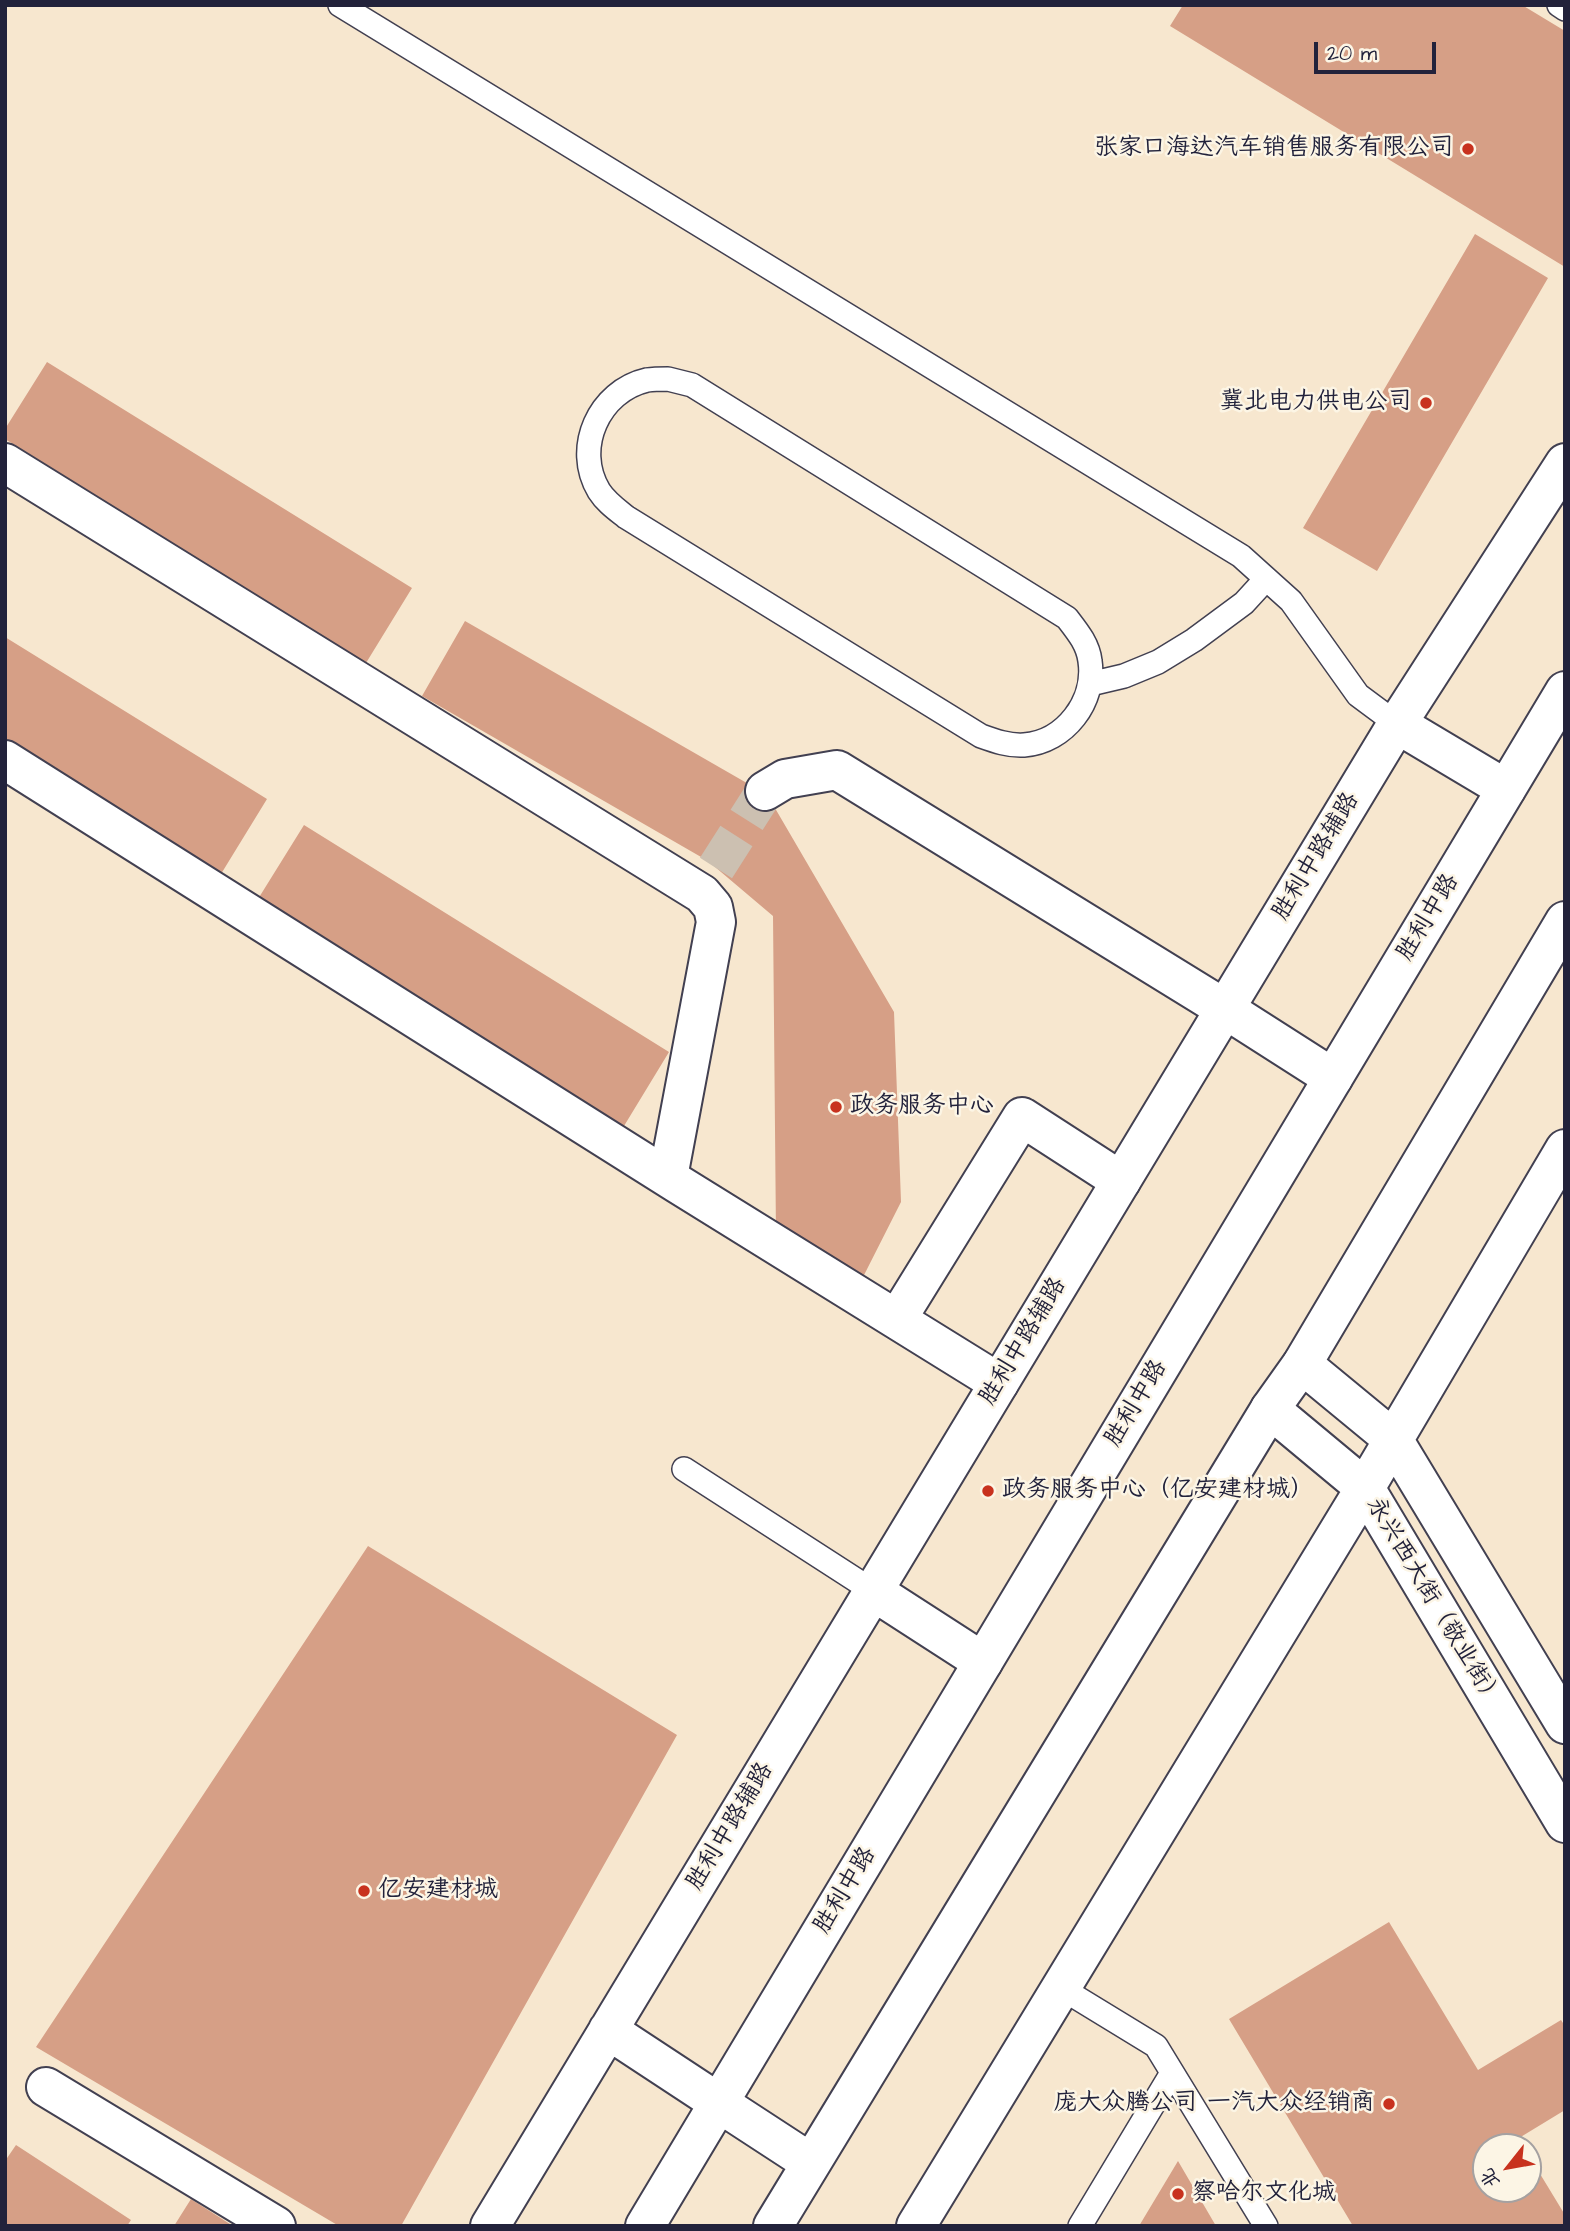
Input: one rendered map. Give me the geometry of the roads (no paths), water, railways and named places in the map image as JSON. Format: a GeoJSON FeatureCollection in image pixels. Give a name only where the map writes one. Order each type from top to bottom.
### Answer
{"type":"FeatureCollection","features":[{"type":"Feature","properties":{"kind":"main road"},"geometry":{"type":"LineString","coordinates":[[5,463],[709,881],[716,922],[668,1177]]}},
{"type":"Feature","properties":{"kind":"main road","name":"胜利中路辅路"},"geometry":{"type":"LineString","coordinates":[[490,2226],[1397,724],[1565,463]]}},
{"type":"Feature","properties":{"kind":"main road","name":"胜利中路"},"geometry":{"type":"LineString","coordinates":[[645,2226],[1565,691]]}},
{"type":"Feature","properties":{"kind":"main road"},"geometry":{"type":"LineString","coordinates":[[1397,724],[1506,789]]}},
{"type":"Feature","properties":{"kind":"main road"},"geometry":{"type":"LineString","coordinates":[[5,760],[999,1383]]}},
{"type":"Feature","properties":{"kind":"main road"},"geometry":{"type":"LineString","coordinates":[[765,791],[785,779],[836,770],[1333,1078]]}},
{"type":"Feature","properties":{"kind":"main road"},"geometry":{"type":"LineString","coordinates":[[773,2226],[1270,1409],[1302,1364],[1565,921]]}},
{"type":"Feature","properties":{"kind":"main road"},"geometry":{"type":"LineString","coordinates":[[897,1320],[1022,1117],[1121,1181]]}},
{"type":"Feature","properties":{"kind":"main road"},"geometry":{"type":"LineString","coordinates":[[916,2226],[1365,1488],[1565,1149]]}},
{"type":"Feature","properties":{"kind":"main road","name":"永兴西大街（敬业街）"},"geometry":{"type":"LineString","coordinates":[[1302,1364],[1393,1439],[1565,1724]]}},
{"type":"Feature","properties":{"kind":"main road","name":"永兴西大街（敬业街）"},"geometry":{"type":"LineString","coordinates":[[1270,1409],[1365,1488],[1565,1824]]}},
{"type":"Feature","properties":{"kind":"main road"},"geometry":{"type":"LineString","coordinates":[[873,1591],[983,1662]]}},
{"type":"Feature","properties":{"kind":"main road"},"geometry":{"type":"LineString","coordinates":[[608,2030],[811,2163]]}},
{"type":"Feature","properties":{"kind":"main road"},"geometry":{"type":"LineString","coordinates":[[46,2087],[276,2226]]}},
{"type":"Feature","properties":{"kind":"lane"},"geometry":{"type":"LineString","coordinates":[[340,5],[1241,556],[1291,601],[1358,695],[1397,724]]}},
{"type":"Feature","properties":{"kind":"lane"},"geometry":{"type":"LineString","coordinates":[[1559,5],[1565,9]]}},
{"type":"Feature","properties":{"kind":"lane"},"geometry":{"type":"LineString","coordinates":[[668,379],[692,385],[1067,618],[1082,637],[1090,660],[1090,684],[1083,707],[1068,726],[1047,740],[1024,745],[1000,743],[981,736],[610,505],[594,480],[588,450],[592,430],[600,412],[621,391],[648,380],[668,379]]}},
{"type":"Feature","properties":{"kind":"lane"},"geometry":{"type":"LineString","coordinates":[[1090,684],[1124,676],[1158,662],[1244,603],[1266,579]]}},
{"type":"Feature","properties":{"kind":"lane"},"geometry":{"type":"LineString","coordinates":[[684,1469],[873,1591]]}},
{"type":"Feature","properties":{"kind":"lane"},"geometry":{"type":"LineString","coordinates":[[1060,1988],[1156,2046],[1266,2226]]}},
{"type":"Feature","properties":{"kind":"lane"},"geometry":{"type":"LineString","coordinates":[[1080,2226],[1172,2073]]}},
{"type":"Feature","properties":{"kind":"tunnel"},"geometry":{"type":"LineString","coordinates":[[716,868],[765,791]]}},
{"type":"Feature","properties":{"kind":"place","name":"张家口海达汽车销售服务有限公司"},"geometry":{"type":"Point","coordinates":[1468,149]}},
{"type":"Feature","properties":{"kind":"place","name":"冀北电力供电公司"},"geometry":{"type":"Point","coordinates":[1426,403]}},
{"type":"Feature","properties":{"kind":"place","name":"政务服务中心"},"geometry":{"type":"Point","coordinates":[836,1107]}},
{"type":"Feature","properties":{"kind":"place","name":"政务服务中心（亿安建材城）"},"geometry":{"type":"Point","coordinates":[988,1491]}},
{"type":"Feature","properties":{"kind":"place","name":"亿安建材城"},"geometry":{"type":"Point","coordinates":[364,1891]}},
{"type":"Feature","properties":{"kind":"place","name":"庞大众腾公司 一汽大众经销商"},"geometry":{"type":"Point","coordinates":[1389,2104]}},
{"type":"Feature","properties":{"kind":"place","name":"察哈尔文化城"},"geometry":{"type":"Point","coordinates":[1178,2194]}}]}
